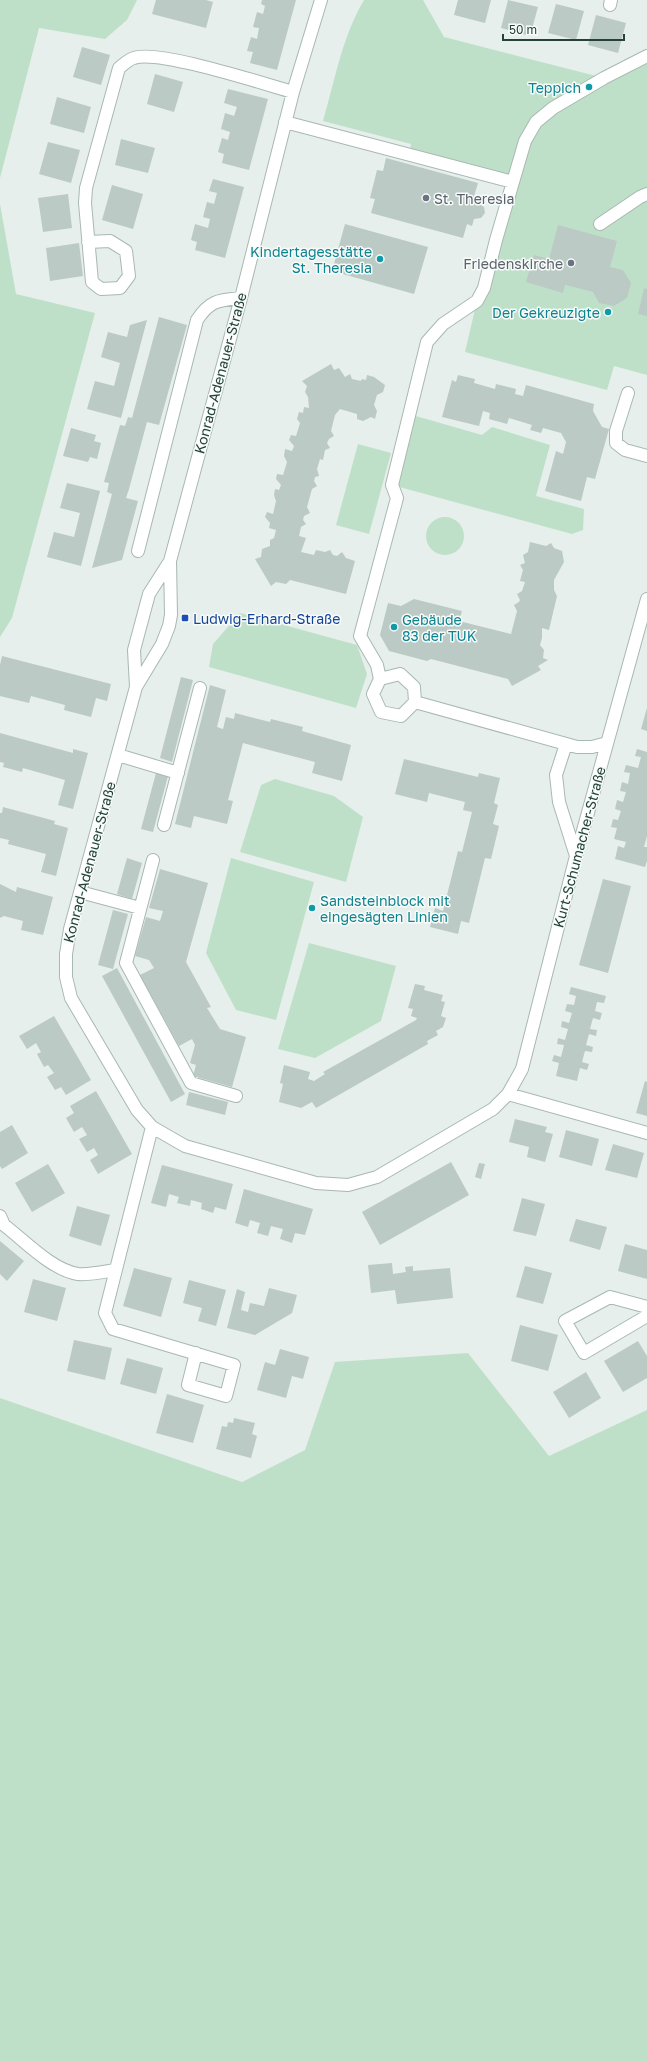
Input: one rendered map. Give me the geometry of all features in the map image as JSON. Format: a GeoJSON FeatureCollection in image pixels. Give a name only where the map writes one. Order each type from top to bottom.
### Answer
{"type":"FeatureCollection","features":[{"type":"Feature","properties":{"kind":"street","name":"Konrad-Adenauer-Straße"},"geometry":{"type":"LineString","coordinates":[[321,0],[293,92],[241,298],[170,561],[171,615],[169,626],[162,644],[136,687],[70,929],[66,954],[66,977],[72,998],[137,1110],[152,1127],[185,1146],[230,1160],[316,1183],[348,1185],[377,1177],[493,1109],[508,1094]]}},
{"type":"Feature","properties":{"kind":"street"},"geometry":{"type":"LineString","coordinates":[[380,679],[400,674],[414,687],[415,702],[402,716],[381,712],[374,694],[380,679],[377,665],[360,636],[398,498],[392,484],[427,342],[443,324],[477,301],[484,288],[525,141],[536,122],[565,101],[647,56]]}},
{"type":"Feature","properties":{"kind":"street"},"geometry":{"type":"LineString","coordinates":[[88,242],[110,241],[126,251],[129,276],[120,288],[101,289],[92,282],[88,242],[85,203],[86,188],[119,68],[134,58],[151,57],[212,69],[293,92]]}},
{"type":"Feature","properties":{"kind":"street"},"geometry":{"type":"LineString","coordinates":[[286,122],[513,182]]}},
{"type":"Feature","properties":{"kind":"street"},"geometry":{"type":"LineString","coordinates":[[600,224],[640,196],[647,194]]}},
{"type":"Feature","properties":{"kind":"street"},"geometry":{"type":"LineString","coordinates":[[138,551],[197,320],[206,307],[221,299],[241,298]]}},
{"type":"Feature","properties":{"kind":"street"},"geometry":{"type":"LineString","coordinates":[[628,393],[616,431],[616,443],[625,450],[647,456]]}},
{"type":"Feature","properties":{"kind":"street","name":"Konrad-Adenauer-Straße"},"geometry":{"type":"LineString","coordinates":[[136,687],[134,650],[149,594],[170,561]]}},
{"type":"Feature","properties":{"kind":"street","name":"Kurt-Schumacher-Straße"},"geometry":{"type":"LineString","coordinates":[[508,1094],[522,1069],[576,856],[647,599]]}},
{"type":"Feature","properties":{"kind":"street"},"geometry":{"type":"LineString","coordinates":[[164,825],[200,688]]}},
{"type":"Feature","properties":{"kind":"street"},"geometry":{"type":"LineString","coordinates":[[415,702],[578,747],[592,747],[607,743]]}},
{"type":"Feature","properties":{"kind":"street"},"geometry":{"type":"LineString","coordinates":[[566,744],[556,775],[559,802],[576,856]]}},
{"type":"Feature","properties":{"kind":"street"},"geometry":{"type":"LineString","coordinates":[[118,755],[178,772]]}},
{"type":"Feature","properties":{"kind":"street"},"geometry":{"type":"LineString","coordinates":[[153,860],[126,963],[191,1083],[236,1096]]}},
{"type":"Feature","properties":{"kind":"street"},"geometry":{"type":"LineString","coordinates":[[80,892],[140,908]]}},
{"type":"Feature","properties":{"kind":"street"},"geometry":{"type":"LineString","coordinates":[[508,1094],[647,1133]]}},
{"type":"Feature","properties":{"kind":"street"},"geometry":{"type":"LineString","coordinates":[[152,1127],[105,1313],[113,1329],[196,1353]]}},
{"type":"Feature","properties":{"kind":"street"},"geometry":{"type":"LineString","coordinates":[[0,1216],[4,1225],[49,1262],[78,1274],[97,1274],[115,1270]]}},
{"type":"Feature","properties":{"kind":"street"},"geometry":{"type":"LineString","coordinates":[[647,1307],[610,1297],[565,1321],[584,1353],[647,1316]]}},
{"type":"Feature","properties":{"kind":"green space"},"geometry":{"type":"Polygon","coordinates":[[[0,0],[137,0],[127,20],[105,39],[39,28],[0,178],[0,0]]]}},
{"type":"Feature","properties":{"kind":"green space"},"geometry":{"type":"Polygon","coordinates":[[[364,0],[423,0],[444,37],[604,78],[647,56],[647,375],[614,366],[607,390],[465,352],[477,301],[513,182],[409,154],[411,144],[323,121],[350,29],[364,0]]]}},
{"type":"Feature","properties":{"kind":"green space"},"geometry":{"type":"Polygon","coordinates":[[[0,204],[16,294],[95,313],[12,618],[0,637],[0,204]]]}},
{"type":"Feature","properties":{"kind":"green space"},"geometry":{"type":"Polygon","coordinates":[[[409,414],[482,435],[492,427],[550,445],[536,496],[584,509],[583,530],[572,534],[392,485],[409,414]]]}},
{"type":"Feature","properties":{"kind":"green space"},"geometry":{"type":"Polygon","coordinates":[[[358,444],[391,453],[369,534],[336,525],[358,444]]]}},
{"type":"Feature","properties":{"kind":"green space"},"geometry":{"type":"Polygon","coordinates":[[[445,517],[455,520],[461,526],[464,536],[461,546],[455,552],[445,555],[435,552],[429,546],[426,536],[429,526],[435,520],[445,517]]]}},
{"type":"Feature","properties":{"kind":"green space"},"geometry":{"type":"Polygon","coordinates":[[[240,613],[357,645],[367,674],[356,708],[209,667],[213,644],[240,613]]]}},
{"type":"Feature","properties":{"kind":"green space"},"geometry":{"type":"Polygon","coordinates":[[[275,779],[334,796],[363,817],[346,882],[240,852],[261,785],[275,779]]]}},
{"type":"Feature","properties":{"kind":"green space"},"geometry":{"type":"Polygon","coordinates":[[[231,858],[314,882],[276,1020],[236,1010],[206,953],[231,858]]]}},
{"type":"Feature","properties":{"kind":"green space"},"geometry":{"type":"Polygon","coordinates":[[[309,943],[396,966],[381,1021],[315,1058],[278,1049],[309,943]]]}},
{"type":"Feature","properties":{"kind":"green space"},"geometry":{"type":"Polygon","coordinates":[[[468,1353],[549,1456],[647,1410],[647,2061],[0,2061],[0,1398],[242,1482],[305,1450],[335,1362],[468,1353]]]}},
{"type":"Feature","properties":{"kind":"building"},"geometry":{"type":"Polygon","coordinates":[[[156,0],[206,0],[213,2],[206,28],[152,14],[156,0]]]}},
{"type":"Feature","properties":{"kind":"building"},"geometry":{"type":"Polygon","coordinates":[[[262,0],[296,0],[277,70],[250,63],[253,52],[247,51],[251,37],[257,39],[259,28],[253,27],[257,12],[263,14],[265,6],[261,4],[262,0]]]}},
{"type":"Feature","properties":{"kind":"building"},"geometry":{"type":"Polygon","coordinates":[[[458,0],[491,0],[485,23],[454,15],[458,0]]]}},
{"type":"Feature","properties":{"kind":"building"},"geometry":{"type":"Polygon","coordinates":[[[508,0],[538,7],[530,36],[501,28],[508,0]]]}},
{"type":"Feature","properties":{"kind":"building"},"geometry":{"type":"Polygon","coordinates":[[[556,4],[584,11],[576,40],[548,33],[556,4]]]}},
{"type":"Feature","properties":{"kind":"building"},"geometry":{"type":"Polygon","coordinates":[[[596,15],[626,23],[618,53],[588,45],[596,15]]]}},
{"type":"Feature","properties":{"kind":"building"},"geometry":{"type":"Polygon","coordinates":[[[82,47],[110,55],[101,85],[73,77],[82,47]]]}},
{"type":"Feature","properties":{"kind":"building"},"geometry":{"type":"Polygon","coordinates":[[[155,74],[183,82],[174,112],[147,104],[155,74]]]}},
{"type":"Feature","properties":{"kind":"building"},"geometry":{"type":"Polygon","coordinates":[[[228,89],[268,99],[249,170],[222,163],[224,154],[218,152],[222,138],[228,140],[230,132],[221,129],[225,113],[234,116],[237,107],[224,103],[228,89]]]}},
{"type":"Feature","properties":{"kind":"building"},"geometry":{"type":"Polygon","coordinates":[[[57,97],[91,107],[84,133],[50,124],[57,97]]]}},
{"type":"Feature","properties":{"kind":"building"},"geometry":{"type":"Polygon","coordinates":[[[121,139],[155,148],[148,173],[115,165],[121,139]]]}},
{"type":"Feature","properties":{"kind":"building"},"geometry":{"type":"Polygon","coordinates":[[[48,142],[80,150],[71,183],[39,174],[48,142]]]}},
{"type":"Feature","properties":{"kind":"building","name":"St. Theresia"},"geometry":{"type":"Polygon","coordinates":[[[386,158],[478,183],[474,196],[480,198],[478,203],[484,207],[485,213],[481,218],[474,219],[472,226],[467,224],[463,238],[371,213],[375,199],[370,198],[377,170],[383,171],[386,158]]]}},
{"type":"Feature","properties":{"kind":"building"},"geometry":{"type":"Polygon","coordinates":[[[213,179],[244,187],[225,258],[195,250],[197,242],[191,240],[195,224],[208,228],[210,219],[203,217],[207,202],[214,204],[217,193],[209,191],[213,179]]]}},
{"type":"Feature","properties":{"kind":"building"},"geometry":{"type":"Polygon","coordinates":[[[112,185],[143,194],[133,229],[102,220],[112,185]]]}},
{"type":"Feature","properties":{"kind":"building"},"geometry":{"type":"Polygon","coordinates":[[[68,194],[72,228],[43,232],[38,198],[68,194]]]}},
{"type":"Feature","properties":{"kind":"building","name":"Kindertagesstätte St. Theresia"},"geometry":{"type":"Polygon","coordinates":[[[345,224],[428,247],[414,294],[332,271],[345,224]]]}},
{"type":"Feature","properties":{"kind":"building","name":"Friedenskirche"},"geometry":{"type":"Polygon","coordinates":[[[558,225],[617,241],[610,267],[623,270],[631,283],[627,298],[614,306],[599,303],[593,292],[565,285],[563,293],[526,282],[534,255],[549,259],[558,225]]]}},
{"type":"Feature","properties":{"kind":"building"},"geometry":{"type":"Polygon","coordinates":[[[79,243],[83,276],[50,281],[46,248],[79,243]]]}},
{"type":"Feature","properties":{"kind":"building"},"geometry":{"type":"Polygon","coordinates":[[[644,288],[647,289],[647,316],[638,314],[644,288]]]}},
{"type":"Feature","properties":{"kind":"building"},"geometry":{"type":"Polygon","coordinates":[[[159,317],[187,325],[159,425],[147,422],[126,498],[138,501],[122,560],[92,568],[112,494],[107,492],[109,483],[104,482],[120,425],[125,426],[128,417],[132,418],[159,317]]]}},
{"type":"Feature","properties":{"kind":"building"},"geometry":{"type":"Polygon","coordinates":[[[147,320],[121,418],[87,409],[95,381],[114,386],[120,363],[101,357],[108,332],[127,337],[130,325],[147,320]]]}},
{"type":"Feature","properties":{"kind":"building"},"geometry":{"type":"Polygon","coordinates":[[[331,364],[334,370],[339,368],[345,377],[350,374],[352,379],[361,381],[362,379],[366,380],[367,375],[374,377],[385,385],[383,392],[377,395],[374,405],[377,411],[375,419],[371,417],[363,421],[357,419],[357,414],[340,409],[335,415],[331,431],[334,436],[329,439],[327,443],[330,448],[325,450],[323,460],[320,459],[317,469],[319,476],[315,477],[314,481],[317,486],[312,489],[307,507],[310,513],[304,516],[303,520],[306,524],[301,527],[299,536],[306,538],[301,552],[314,555],[316,550],[325,552],[330,550],[333,555],[337,556],[342,552],[346,558],[355,561],[346,594],[290,580],[286,584],[276,582],[271,586],[255,559],[261,557],[262,549],[270,546],[270,540],[274,538],[276,530],[269,528],[270,523],[265,517],[267,512],[273,514],[276,501],[274,495],[275,489],[279,490],[281,485],[276,479],[277,474],[283,475],[287,462],[284,456],[285,449],[292,451],[294,446],[289,440],[291,435],[296,436],[300,423],[297,419],[299,412],[303,413],[304,407],[309,408],[308,397],[305,392],[307,386],[302,381],[331,364]]]}},
{"type":"Feature","properties":{"kind":"building"},"geometry":{"type":"Polygon","coordinates":[[[458,375],[475,379],[474,383],[495,389],[496,384],[516,389],[515,394],[523,396],[526,385],[594,404],[593,411],[602,427],[609,429],[595,479],[587,477],[581,501],[545,491],[556,451],[563,454],[566,442],[561,433],[543,428],[541,433],[530,430],[532,425],[509,418],[507,424],[489,419],[490,413],[483,411],[479,426],[442,417],[452,380],[456,382],[458,375]]]}},
{"type":"Feature","properties":{"kind":"building"},"geometry":{"type":"Polygon","coordinates":[[[71,428],[96,435],[94,441],[101,443],[97,459],[90,457],[88,462],[63,456],[71,428]]]}},
{"type":"Feature","properties":{"kind":"building"},"geometry":{"type":"Polygon","coordinates":[[[67,483],[100,491],[81,566],[47,557],[54,532],[74,537],[80,513],[60,508],[67,483]]]}},
{"type":"Feature","properties":{"kind":"building"},"geometry":{"type":"Polygon","coordinates":[[[530,542],[546,546],[551,543],[554,548],[562,551],[564,562],[554,580],[554,590],[557,596],[549,630],[542,628],[540,645],[544,650],[543,658],[548,660],[538,666],[541,670],[512,686],[508,679],[431,659],[427,661],[389,651],[380,635],[388,603],[401,606],[414,599],[462,611],[459,621],[511,634],[517,611],[514,605],[520,600],[517,594],[522,591],[525,582],[520,581],[523,570],[520,565],[525,563],[523,555],[528,552],[530,542]]]}},
{"type":"Feature","properties":{"kind":"building"},"geometry":{"type":"Polygon","coordinates":[[[2,656],[111,684],[107,701],[96,698],[91,717],[64,710],[65,705],[31,696],[29,703],[0,696],[0,665],[2,656]]]}},
{"type":"Feature","properties":{"kind":"building"},"geometry":{"type":"Polygon","coordinates":[[[181,677],[193,680],[172,762],[160,758],[181,677]]]}},
{"type":"Feature","properties":{"kind":"building"},"geometry":{"type":"Polygon","coordinates":[[[210,685],[226,690],[217,727],[223,729],[226,717],[234,719],[235,713],[270,722],[271,719],[303,727],[302,731],[351,745],[342,781],[312,773],[315,762],[243,743],[228,800],[233,801],[227,824],[194,816],[191,828],[175,824],[210,685]]]}},
{"type":"Feature","properties":{"kind":"building"},"geometry":{"type":"Polygon","coordinates":[[[647,708],[647,731],[641,729],[647,708]]]}},
{"type":"Feature","properties":{"kind":"building"},"geometry":{"type":"Polygon","coordinates":[[[0,733],[73,753],[73,749],[88,753],[73,809],[58,805],[65,780],[23,768],[22,772],[3,767],[4,763],[0,762],[0,733]]]}},
{"type":"Feature","properties":{"kind":"building"},"geometry":{"type":"Polygon","coordinates":[[[637,749],[647,752],[647,836],[644,847],[647,847],[647,861],[645,867],[615,859],[618,846],[624,848],[626,842],[614,839],[617,828],[611,827],[613,819],[618,820],[621,811],[615,809],[617,800],[623,802],[626,792],[620,791],[622,782],[628,784],[630,773],[624,772],[626,765],[638,768],[641,757],[635,756],[637,749]]]}},
{"type":"Feature","properties":{"kind":"building"},"geometry":{"type":"Polygon","coordinates":[[[404,759],[478,777],[479,773],[500,778],[494,803],[498,805],[493,824],[499,826],[491,859],[485,858],[469,923],[461,921],[458,934],[430,927],[435,908],[443,911],[458,851],[462,852],[472,812],[463,810],[465,802],[429,793],[427,802],[395,794],[404,759]]]}},
{"type":"Feature","properties":{"kind":"building"},"geometry":{"type":"Polygon","coordinates":[[[156,773],[168,776],[153,832],[141,829],[156,773]]]}},
{"type":"Feature","properties":{"kind":"building"},"geometry":{"type":"Polygon","coordinates":[[[3,807],[55,821],[54,824],[68,828],[56,876],[41,872],[46,854],[8,844],[9,840],[0,838],[0,813],[2,813],[3,807]]]}},
{"type":"Feature","properties":{"kind":"building"},"geometry":{"type":"Polygon","coordinates":[[[127,858],[142,863],[132,899],[117,894],[127,858]]]}},
{"type":"Feature","properties":{"kind":"building"},"geometry":{"type":"Polygon","coordinates":[[[160,869],[208,883],[186,962],[211,1007],[207,1008],[220,1029],[246,1037],[232,1087],[193,1076],[196,1065],[190,1063],[195,1045],[192,1039],[179,1046],[140,975],[154,968],[149,960],[135,956],[146,917],[160,921],[163,911],[149,908],[160,869]]]}},
{"type":"Feature","properties":{"kind":"building"},"geometry":{"type":"Polygon","coordinates":[[[603,879],[631,886],[608,973],[579,965],[603,879]]]}},
{"type":"Feature","properties":{"kind":"building"},"geometry":{"type":"Polygon","coordinates":[[[0,884],[16,892],[17,887],[53,897],[43,935],[21,930],[23,921],[4,916],[0,918],[0,884]]]}},
{"type":"Feature","properties":{"kind":"building"},"geometry":{"type":"Polygon","coordinates":[[[113,910],[128,914],[113,969],[98,965],[113,910]]]}},
{"type":"Feature","properties":{"kind":"building"},"geometry":{"type":"Polygon","coordinates":[[[117,968],[185,1094],[171,1102],[102,976],[117,968]]]}},
{"type":"Feature","properties":{"kind":"building"},"geometry":{"type":"Polygon","coordinates":[[[415,984],[425,986],[424,990],[443,995],[441,1001],[445,1002],[441,1016],[446,1018],[443,1027],[436,1031],[438,1035],[427,1041],[428,1044],[316,1108],[312,1102],[301,1108],[279,1102],[283,1084],[280,1083],[284,1065],[310,1072],[308,1079],[314,1081],[325,1074],[323,1072],[416,1020],[417,1018],[411,1016],[413,1009],[408,1008],[415,984]]]}},
{"type":"Feature","properties":{"kind":"building"},"geometry":{"type":"Polygon","coordinates":[[[571,987],[606,996],[604,1003],[597,1002],[595,1011],[602,1013],[600,1020],[593,1018],[590,1029],[597,1030],[596,1036],[589,1034],[586,1045],[593,1047],[592,1052],[585,1051],[582,1062],[589,1064],[587,1070],[580,1068],[577,1081],[556,1076],[559,1063],[552,1061],[554,1055],[561,1057],[564,1045],[557,1044],[558,1038],[565,1040],[568,1029],[561,1027],[562,1021],[569,1023],[572,1013],[565,1011],[567,1004],[574,1005],[576,996],[569,994],[571,987]]]}},
{"type":"Feature","properties":{"kind":"building"},"geometry":{"type":"Polygon","coordinates":[[[54,1016],[91,1080],[66,1095],[61,1087],[55,1090],[47,1077],[54,1073],[48,1065],[44,1067],[37,1054],[41,1052],[36,1043],[27,1049],[19,1036],[54,1016]]]}},
{"type":"Feature","properties":{"kind":"building"},"geometry":{"type":"Polygon","coordinates":[[[645,1081],[647,1082],[647,1116],[636,1113],[645,1081]]]}},
{"type":"Feature","properties":{"kind":"building"},"geometry":{"type":"Polygon","coordinates":[[[96,1091],[132,1154],[98,1174],[90,1160],[98,1155],[94,1148],[87,1152],[79,1139],[87,1135],[82,1127],[74,1132],[66,1118],[74,1113],[70,1106],[96,1091]]]}},
{"type":"Feature","properties":{"kind":"building"},"geometry":{"type":"Polygon","coordinates":[[[189,1092],[228,1102],[225,1115],[186,1105],[189,1092]]]}},
{"type":"Feature","properties":{"kind":"building"},"geometry":{"type":"Polygon","coordinates":[[[515,1119],[547,1127],[545,1132],[553,1134],[545,1162],[527,1157],[529,1147],[509,1142],[515,1119]]]}},
{"type":"Feature","properties":{"kind":"building"},"geometry":{"type":"Polygon","coordinates":[[[12,1125],[28,1153],[2,1169],[0,1166],[0,1132],[12,1125]]]}},
{"type":"Feature","properties":{"kind":"building"},"geometry":{"type":"Polygon","coordinates":[[[566,1130],[599,1139],[592,1166],[559,1157],[566,1130]]]}},
{"type":"Feature","properties":{"kind":"building"},"geometry":{"type":"Polygon","coordinates":[[[613,1144],[644,1153],[637,1178],[605,1170],[613,1144]]]}},
{"type":"Feature","properties":{"kind":"building"},"geometry":{"type":"Polygon","coordinates":[[[451,1162],[469,1195],[380,1245],[362,1212],[451,1162]]]}},
{"type":"Feature","properties":{"kind":"building"},"geometry":{"type":"Polygon","coordinates":[[[479,1163],[485,1164],[481,1179],[475,1177],[479,1163]]]}},
{"type":"Feature","properties":{"kind":"building"},"geometry":{"type":"Polygon","coordinates":[[[48,1164],[65,1193],[32,1212],[15,1183],[48,1164]]]}},
{"type":"Feature","properties":{"kind":"building"},"geometry":{"type":"Polygon","coordinates":[[[162,1165],[233,1184],[226,1210],[215,1207],[213,1213],[201,1209],[202,1203],[191,1200],[190,1206],[177,1203],[179,1197],[169,1194],[166,1207],[151,1203],[162,1165]]]}},
{"type":"Feature","properties":{"kind":"building"},"geometry":{"type":"Polygon","coordinates":[[[244,1189],[313,1209],[305,1235],[295,1233],[292,1243],[280,1239],[283,1229],[271,1226],[268,1236],[257,1233],[260,1223],[250,1220],[248,1227],[235,1223],[244,1189]]]}},
{"type":"Feature","properties":{"kind":"building"},"geometry":{"type":"Polygon","coordinates":[[[522,1198],[545,1204],[536,1236],[513,1231],[522,1198]]]}},
{"type":"Feature","properties":{"kind":"building"},"geometry":{"type":"Polygon","coordinates":[[[77,1206],[110,1215],[101,1246],[69,1236],[77,1206]]]}},
{"type":"Feature","properties":{"kind":"building"},"geometry":{"type":"Polygon","coordinates":[[[576,1219],[607,1227],[600,1250],[569,1241],[576,1219]]]}},
{"type":"Feature","properties":{"kind":"building"},"geometry":{"type":"Polygon","coordinates":[[[0,1241],[24,1261],[7,1281],[0,1274],[0,1241]]]}},
{"type":"Feature","properties":{"kind":"building"},"geometry":{"type":"Polygon","coordinates":[[[625,1244],[647,1250],[647,1279],[618,1271],[625,1244]]]}},
{"type":"Feature","properties":{"kind":"building"},"geometry":{"type":"Polygon","coordinates":[[[392,1263],[393,1274],[406,1272],[405,1267],[413,1266],[413,1271],[450,1268],[453,1298],[397,1304],[395,1290],[371,1293],[368,1265],[392,1263]]]}},
{"type":"Feature","properties":{"kind":"building"},"geometry":{"type":"Polygon","coordinates":[[[525,1266],[552,1273],[543,1304],[516,1297],[525,1266]]]}},
{"type":"Feature","properties":{"kind":"building"},"geometry":{"type":"Polygon","coordinates":[[[134,1268],[172,1278],[161,1317],[123,1306],[134,1268]]]}},
{"type":"Feature","properties":{"kind":"building"},"geometry":{"type":"Polygon","coordinates":[[[33,1279],[66,1288],[57,1321],[24,1312],[33,1279]]]}},
{"type":"Feature","properties":{"kind":"building"},"geometry":{"type":"Polygon","coordinates":[[[189,1280],[226,1290],[216,1326],[198,1321],[202,1308],[183,1303],[189,1280]]]}},
{"type":"Feature","properties":{"kind":"building"},"geometry":{"type":"Polygon","coordinates":[[[269,1288],[297,1295],[292,1313],[255,1335],[227,1328],[237,1289],[245,1292],[241,1310],[248,1312],[250,1303],[264,1306],[269,1288]]]}},
{"type":"Feature","properties":{"kind":"building"},"geometry":{"type":"Polygon","coordinates":[[[520,1325],[558,1335],[548,1371],[511,1361],[520,1325]]]}},
{"type":"Feature","properties":{"kind":"building"},"geometry":{"type":"Polygon","coordinates":[[[74,1340],[112,1348],[105,1380],[67,1371],[74,1340]]]}},
{"type":"Feature","properties":{"kind":"building"},"geometry":{"type":"Polygon","coordinates":[[[638,1341],[647,1356],[647,1378],[623,1392],[604,1361],[638,1341]]]}},
{"type":"Feature","properties":{"kind":"building"},"geometry":{"type":"Polygon","coordinates":[[[280,1349],[309,1357],[303,1379],[292,1376],[286,1398],[257,1390],[265,1362],[275,1365],[280,1349]]]}},
{"type":"Feature","properties":{"kind":"building"},"geometry":{"type":"Polygon","coordinates":[[[127,1358],[163,1368],[156,1394],[120,1384],[127,1358]]]}},
{"type":"Feature","properties":{"kind":"building"},"geometry":{"type":"Polygon","coordinates":[[[586,1372],[601,1398],[569,1418],[553,1392],[586,1372]]]}},
{"type":"Feature","properties":{"kind":"building"},"geometry":{"type":"Polygon","coordinates":[[[167,1394],[204,1405],[193,1443],[156,1433],[167,1394]]]}},
{"type":"Feature","properties":{"kind":"building"},"geometry":{"type":"Polygon","coordinates":[[[234,1418],[255,1423],[252,1434],[257,1436],[251,1458],[216,1449],[222,1426],[227,1427],[228,1422],[233,1423],[234,1418]]]}},
{"type":"Feature","properties":{"kind":"place","name":"Teppich"},"geometry":{"type":"Point","coordinates":[589,87]}},
{"type":"Feature","properties":{"kind":"place","name":"St. Theresia"},"geometry":{"type":"Point","coordinates":[426,198]}},
{"type":"Feature","properties":{"kind":"place","name":"Kindertagesstätte St. Theresia"},"geometry":{"type":"Point","coordinates":[380,259]}},
{"type":"Feature","properties":{"kind":"place","name":"Friedenskirche"},"geometry":{"type":"Point","coordinates":[571,263]}},
{"type":"Feature","properties":{"kind":"place","name":"Der Gekreuzigte"},"geometry":{"type":"Point","coordinates":[608,312]}},
{"type":"Feature","properties":{"kind":"place","name":"Ludwig-Erhard-Straße"},"geometry":{"type":"Point","coordinates":[185,618]}},
{"type":"Feature","properties":{"kind":"place","name":"Gebäude 83 der TUK"},"geometry":{"type":"Point","coordinates":[394,627]}},
{"type":"Feature","properties":{"kind":"place","name":"Sandsteinblock mit eingesägten Linien"},"geometry":{"type":"Point","coordinates":[312,908]}}]}
